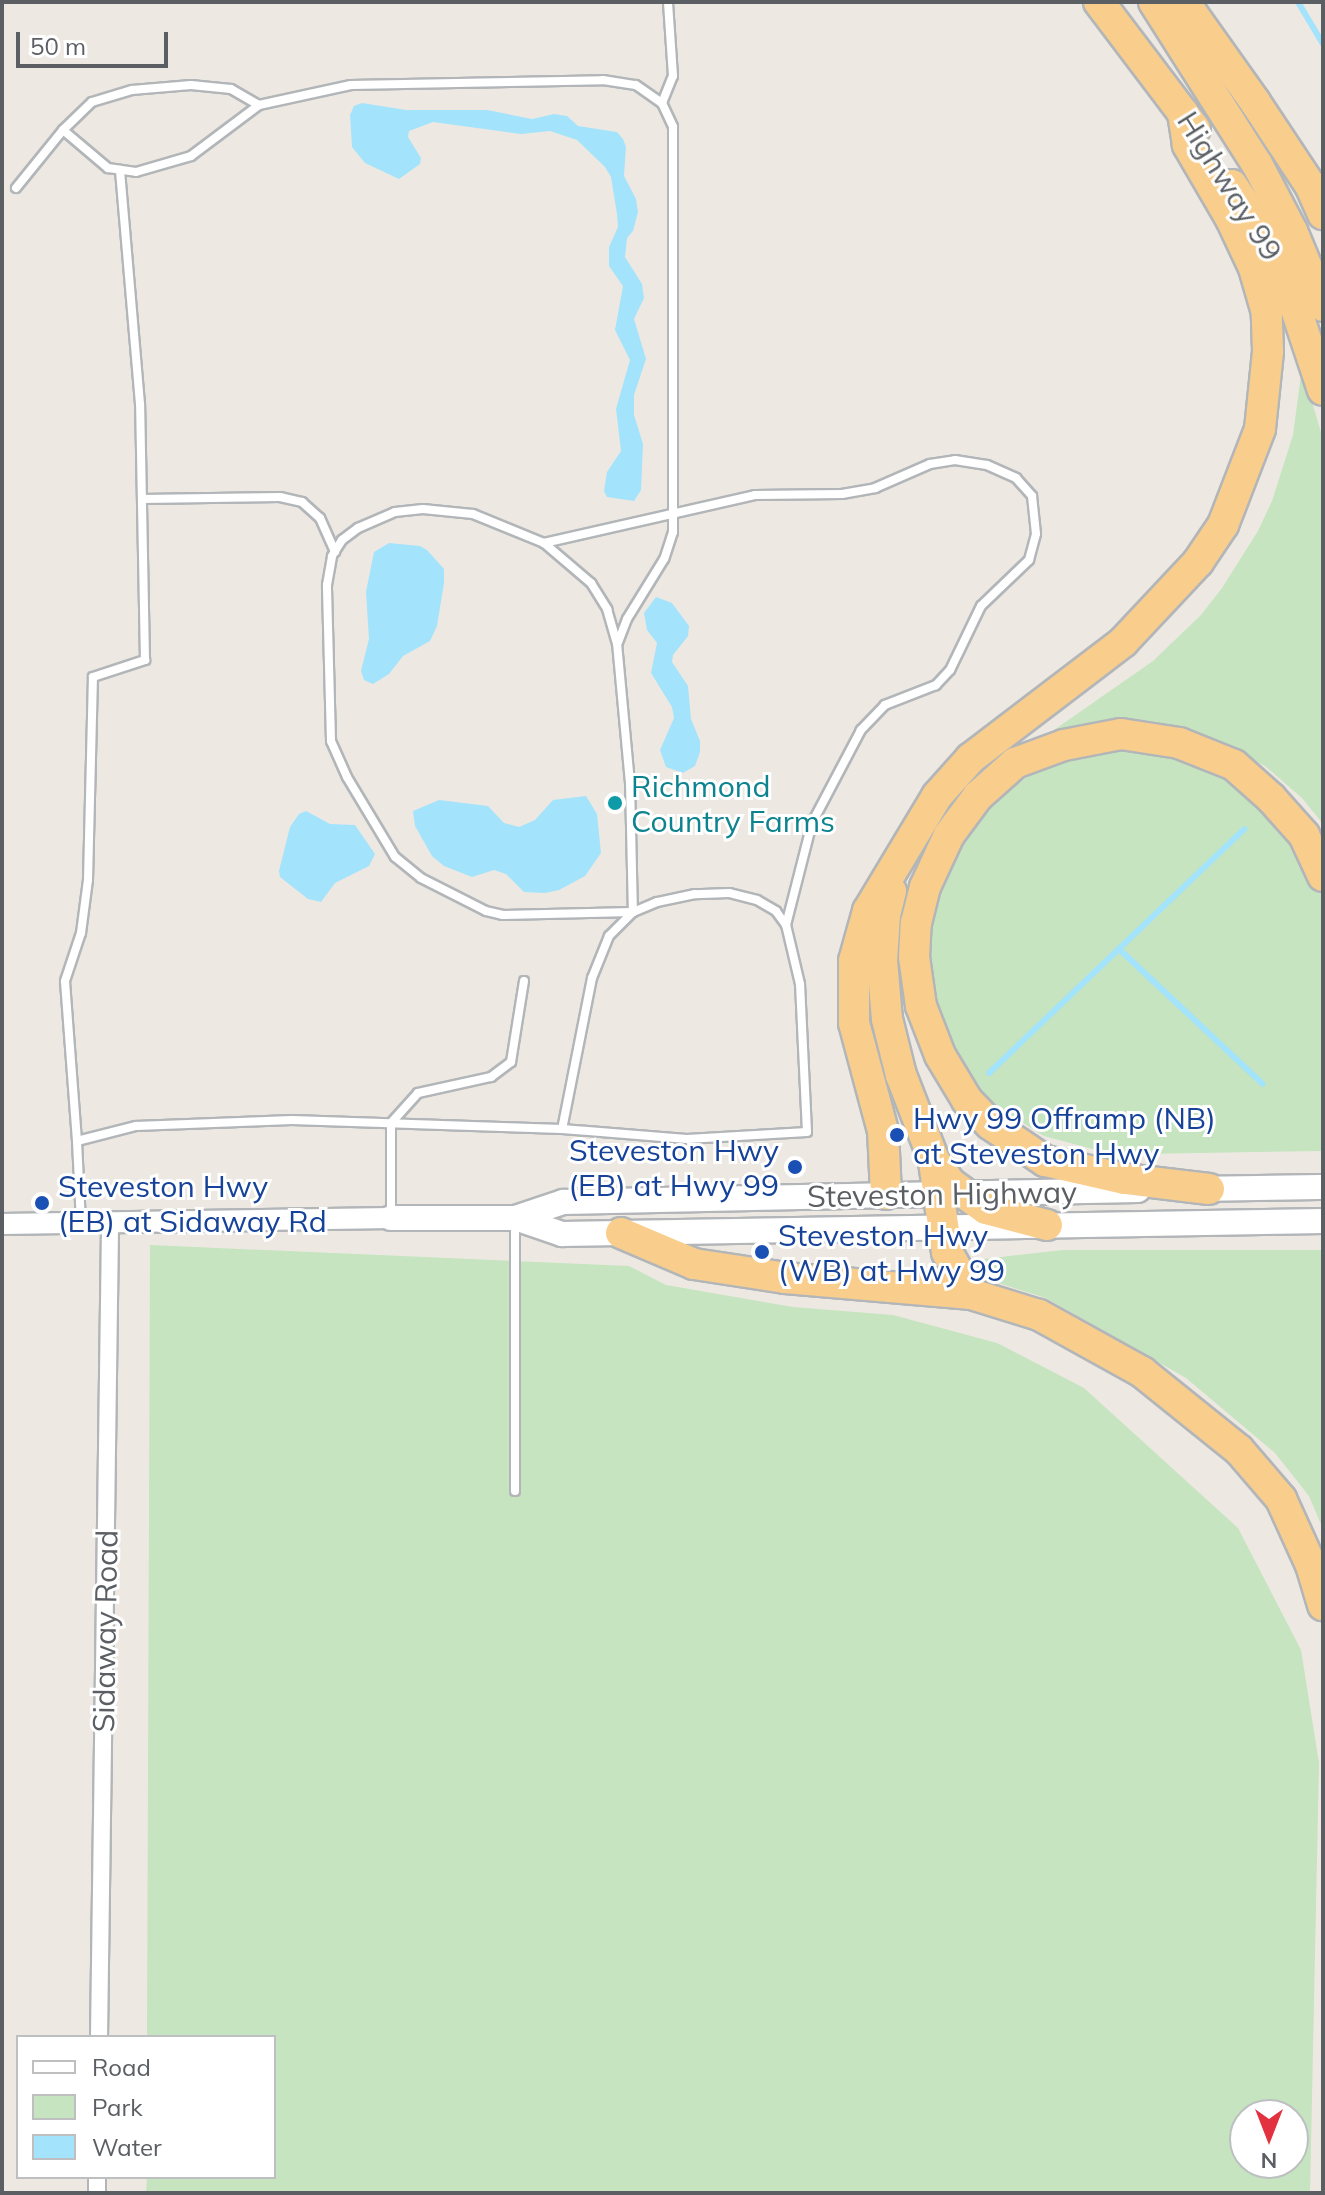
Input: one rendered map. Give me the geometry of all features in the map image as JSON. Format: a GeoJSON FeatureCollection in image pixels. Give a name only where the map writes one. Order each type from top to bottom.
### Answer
{"type":"FeatureCollection","features":[{"type":"Feature","properties":{"kind":"highway","name":"Highway 99"},"geometry":{"type":"LineString","coordinates":[[1099,2],[1183,112],[1278,255],[1323,390]]}},
{"type":"Feature","properties":{"kind":"highway"},"geometry":{"type":"LineString","coordinates":[[1137,2],[1213,92]]}},
{"type":"Feature","properties":{"kind":"highway"},"geometry":{"type":"LineString","coordinates":[[1154,2],[1213,92],[1292,231],[1323,306]]}},
{"type":"Feature","properties":{"kind":"highway"},"geometry":{"type":"LineString","coordinates":[[1184,2],[1263,113],[1310,185],[1323,214]]}},
{"type":"Feature","properties":{"kind":"highway"},"geometry":{"type":"LineString","coordinates":[[886,1194],[883,1131],[854,1023],[854,961],[868,911],[937,796],[971,758],[1123,642],[1169,597],[1223,525],[1243,480],[1260,429],[1268,351],[1267,313],[1254,268],[1231,219],[1188,145],[1183,112]]}},
{"type":"Feature","properties":{"kind":"highway"},"geometry":{"type":"LineString","coordinates":[[1209,1189],[1125,1179],[1045,1161],[990,1124],[967,1100],[940,1055],[921,1006],[914,957],[916,923],[925,887],[949,835],[978,796],[1015,763],[1064,745],[1121,734],[1179,743],[1234,765],[1271,798],[1304,835],[1323,876]]}},
{"type":"Feature","properties":{"kind":"highway"},"geometry":{"type":"LineString","coordinates":[[898,862],[885,915],[882,960],[887,1019],[901,1075],[949,1193],[942,1228],[947,1252],[971,1294]]}},
{"type":"Feature","properties":{"kind":"highway"},"geometry":{"type":"LineString","coordinates":[[949,1193],[986,1209],[1047,1225]]}},
{"type":"Feature","properties":{"kind":"highway"},"geometry":{"type":"LineString","coordinates":[[621,1233],[694,1264],[971,1294],[1039,1315],[1142,1372],[1239,1450],[1281,1499],[1311,1565],[1323,1605]]}},
{"type":"Feature","properties":{"kind":"main road","name":"Steveston Highway"},"geometry":{"type":"LineString","coordinates":[[391,1218],[515,1218],[563,1202],[1311,1187]]}},
{"type":"Feature","properties":{"kind":"main road","name":"Steveston Highway"},"geometry":{"type":"LineString","coordinates":[[515,1218],[562,1234],[1312,1222]]}},
{"type":"Feature","properties":{"kind":"street","name":"Steveston Highway"},"geometry":{"type":"LineString","coordinates":[[2,1224],[391,1218]]}},
{"type":"Feature","properties":{"kind":"street","name":"Sidaway Road"},"geometry":{"type":"LineString","coordinates":[[99,2035],[110,1224]]}},
{"type":"Feature","properties":{"kind":"lane"},"geometry":{"type":"LineString","coordinates":[[662,103],[673,76],[668,2]]}},
{"type":"Feature","properties":{"kind":"lane"},"geometry":{"type":"LineString","coordinates":[[63,130],[108,168],[136,172],[191,156],[259,105],[351,85],[603,80],[636,85],[662,103],[673,127],[673,532],[664,559],[627,619],[617,643]]}},
{"type":"Feature","properties":{"kind":"lane"},"geometry":{"type":"LineString","coordinates":[[16,188],[63,130],[92,102],[132,90],[191,85],[231,89],[259,105]]}},
{"type":"Feature","properties":{"kind":"lane"},"geometry":{"type":"LineString","coordinates":[[81,1224],[65,981],[81,933],[88,880],[93,677],[145,660],[140,404],[120,170]]}},
{"type":"Feature","properties":{"kind":"lane"},"geometry":{"type":"LineString","coordinates":[[544,543],[755,495],[842,494],[875,488],[930,464],[955,460],[987,465],[1016,478],[1032,496],[1036,534],[1029,560],[981,606],[950,670],[936,685],[885,705],[861,730],[812,823],[786,925]]}},
{"type":"Feature","properties":{"kind":"lane"},"geometry":{"type":"LineString","coordinates":[[142,499],[280,497],[302,502],[320,518],[335,552]]}},
{"type":"Feature","properties":{"kind":"lane"},"geometry":{"type":"LineString","coordinates":[[77,1141],[136,1126],[292,1120],[562,1129],[687,1139],[807,1132],[800,984],[786,925],[776,911],[757,900],[729,893],[695,894],[657,902],[633,912],[503,915],[486,911],[421,878],[395,857],[347,777],[331,741],[327,585],[335,552],[342,540],[358,528],[395,512],[423,509],[473,514],[544,543],[591,583],[607,609],[617,643],[630,783],[633,912],[609,936],[592,978],[562,1129]]}},
{"type":"Feature","properties":{"kind":"lane"},"geometry":{"type":"LineString","coordinates":[[391,1218],[391,1123],[418,1093],[491,1077],[511,1062],[524,981]]}},
{"type":"Feature","properties":{"kind":"lane"},"geometry":{"type":"LineString","coordinates":[[515,1218],[515,1491]]}},
{"type":"Feature","properties":{"kind":"green space"},"geometry":{"type":"Polygon","coordinates":[[[1302,368],[1323,439],[1323,824],[1302,798],[1265,766],[1199,734],[1176,728],[1034,744],[1153,661],[1201,615],[1222,588],[1258,531],[1272,501],[1293,435],[1302,368]]]}},
{"type":"Feature","properties":{"kind":"green space"},"geometry":{"type":"Polygon","coordinates":[[[1129,748],[1197,761],[1257,796],[1315,875],[1323,898],[1323,1151],[1140,1154],[1100,1151],[1044,1136],[1001,1109],[964,1075],[933,1017],[925,951],[941,879],[965,837],[998,798],[1040,768],[1083,753],[1129,748]]]}},
{"type":"Feature","properties":{"kind":"green space"},"geometry":{"type":"Polygon","coordinates":[[[150,1245],[629,1266],[666,1285],[793,1307],[893,1315],[997,1343],[1084,1388],[1238,1528],[1301,1650],[1319,1763],[1310,2193],[146,2193],[147,2179],[276,2179],[276,2035],[147,2035],[150,1245]]]}},
{"type":"Feature","properties":{"kind":"green space"},"geometry":{"type":"Polygon","coordinates":[[[1063,1250],[1323,1250],[1323,1529],[1309,1496],[1275,1453],[1186,1378],[1046,1298],[982,1278],[975,1260],[1063,1250]]]}},
{"type":"Feature","properties":{"kind":"water"},"geometry":{"type":"Polygon","coordinates":[[[362,103],[406,110],[487,110],[532,119],[554,114],[567,116],[578,126],[617,132],[623,139],[626,147],[624,176],[636,199],[638,212],[633,231],[627,238],[625,257],[642,284],[644,298],[634,319],[646,359],[634,395],[634,415],[643,444],[641,490],[634,501],[607,497],[604,491],[607,472],[621,451],[616,409],[630,360],[615,330],[623,286],[609,266],[609,247],[618,227],[611,177],[605,167],[577,140],[550,131],[521,134],[433,122],[409,131],[408,137],[421,158],[420,164],[399,179],[365,163],[352,147],[350,115],[354,106],[362,103]]]}},
{"type":"Feature","properties":{"kind":"water"},"geometry":{"type":"Polygon","coordinates":[[[389,543],[420,546],[427,550],[444,569],[444,583],[437,626],[430,641],[403,656],[389,674],[373,684],[364,680],[361,671],[369,639],[366,592],[374,552],[389,543]]]}},
{"type":"Feature","properties":{"kind":"water"},"geometry":{"type":"Polygon","coordinates":[[[656,597],[672,603],[689,626],[688,636],[673,655],[672,662],[688,686],[691,719],[700,741],[700,752],[695,766],[683,773],[666,767],[660,750],[674,718],[672,707],[651,673],[657,643],[647,630],[644,613],[656,597]]]}},
{"type":"Feature","properties":{"kind":"water"},"geometry":{"type":"Polygon","coordinates":[[[586,796],[597,814],[601,853],[585,876],[559,890],[545,893],[524,892],[506,874],[494,870],[472,877],[444,866],[432,856],[415,826],[413,811],[439,800],[488,806],[504,823],[519,827],[535,820],[553,800],[586,796]]]}},
{"type":"Feature","properties":{"kind":"water"},"geometry":{"type":"Polygon","coordinates":[[[306,811],[330,824],[355,825],[375,854],[369,866],[335,883],[321,902],[308,899],[280,877],[279,871],[290,827],[299,814],[306,811]]]}},
{"type":"Feature","properties":{"kind":"waterway"},"geometry":{"type":"LineString","coordinates":[[1298,2],[1323,44]]}},
{"type":"Feature","properties":{"kind":"waterway"},"geometry":{"type":"LineString","coordinates":[[989,1073],[1244,829]]}},
{"type":"Feature","properties":{"kind":"waterway"},"geometry":{"type":"LineString","coordinates":[[1119,949],[1263,1084]]}},
{"type":"Feature","properties":{"kind":"place","name":"Richmond Country Farms"},"geometry":{"type":"Point","coordinates":[615,803]}},
{"type":"Feature","properties":{"kind":"place","name":"Hwy 99 Offramp (NB) at Steveston Hwy"},"geometry":{"type":"Point","coordinates":[897,1135]}},
{"type":"Feature","properties":{"kind":"place","name":"Steveston Hwy (EB) at Hwy 99"},"geometry":{"type":"Point","coordinates":[795,1167]}},
{"type":"Feature","properties":{"kind":"place","name":"Steveston Hwy (EB) at Sidaway Rd"},"geometry":{"type":"Point","coordinates":[42,1203]}},
{"type":"Feature","properties":{"kind":"place","name":"Steveston Hwy (WB) at Hwy 99"},"geometry":{"type":"Point","coordinates":[762,1252]}}]}
